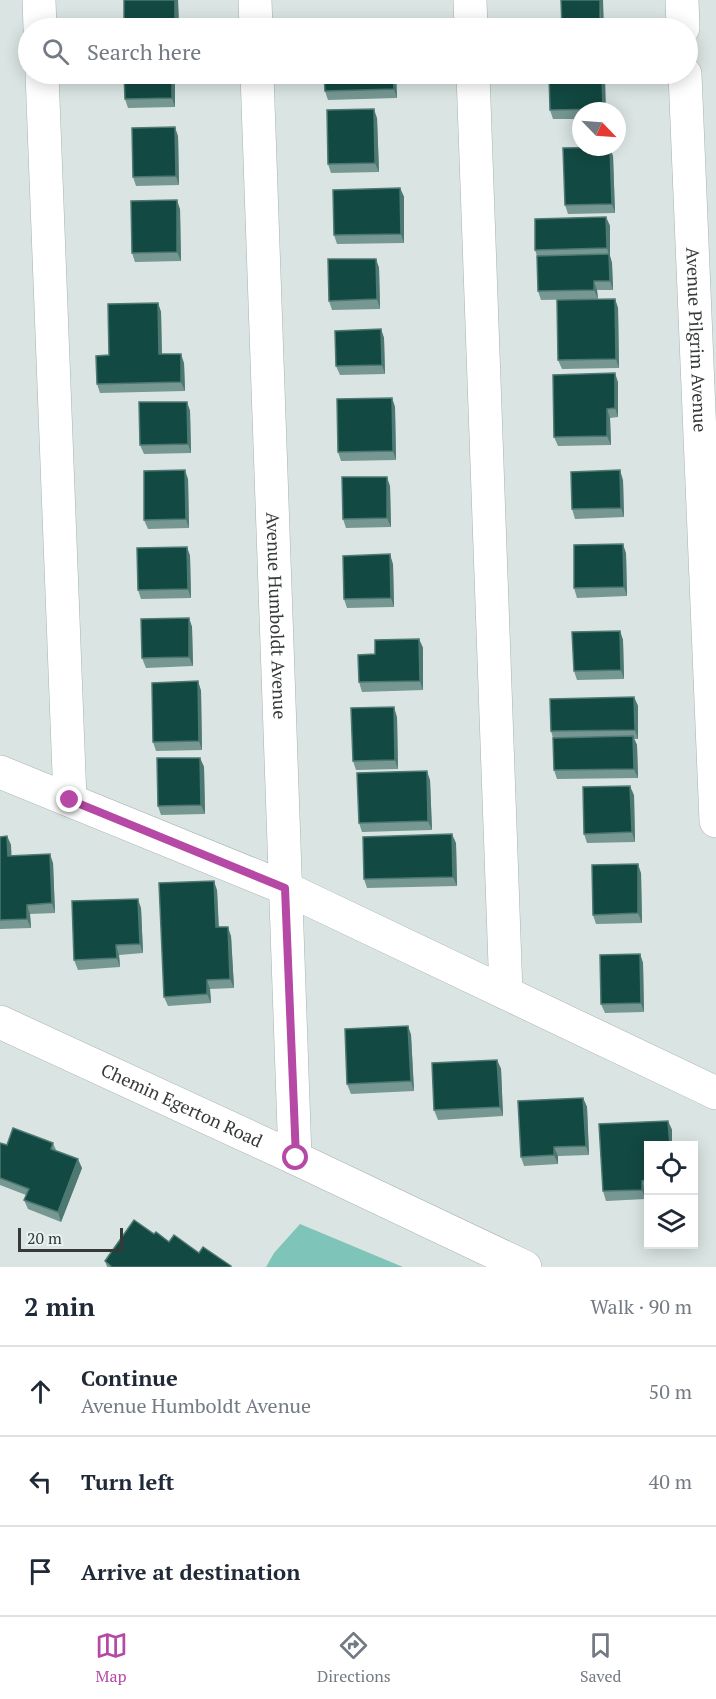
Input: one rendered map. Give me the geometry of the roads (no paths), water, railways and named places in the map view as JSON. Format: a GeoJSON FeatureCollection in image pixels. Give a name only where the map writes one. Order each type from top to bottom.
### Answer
{"type":"FeatureCollection","features":[{"type":"Feature","properties":{"kind":"street"},"geometry":{"type":"LineString","coordinates":[[39,0],[40,18]]}},
{"type":"Feature","properties":{"kind":"street"},"geometry":{"type":"LineString","coordinates":[[255,0],[256,18]]}},
{"type":"Feature","properties":{"kind":"street"},"geometry":{"type":"LineString","coordinates":[[470,0],[471,18]]}},
{"type":"Feature","properties":{"kind":"street"},"geometry":{"type":"LineString","coordinates":[[682,0],[683,18]]}},
{"type":"Feature","properties":{"kind":"street"},"geometry":{"type":"LineString","coordinates":[[42,84],[70,800]]}},
{"type":"Feature","properties":{"kind":"street","name":"Avenue Humboldt Avenue"},"geometry":{"type":"LineString","coordinates":[[257,84],[296,1158]]}},
{"type":"Feature","properties":{"kind":"street"},"geometry":{"type":"LineString","coordinates":[[473,84],[506,993]]}},
{"type":"Feature","properties":{"kind":"street","name":"Avenue Pilgrim Avenue"},"geometry":{"type":"LineString","coordinates":[[685,84],[716,821]]}},
{"type":"Feature","properties":{"kind":"street"},"geometry":{"type":"LineString","coordinates":[[0,771],[285,888],[716,1093]]}},
{"type":"Feature","properties":{"kind":"street","name":"Chemin Egerton Road"},"geometry":{"type":"LineString","coordinates":[[0,1022],[296,1158],[525,1267]]}}]}
